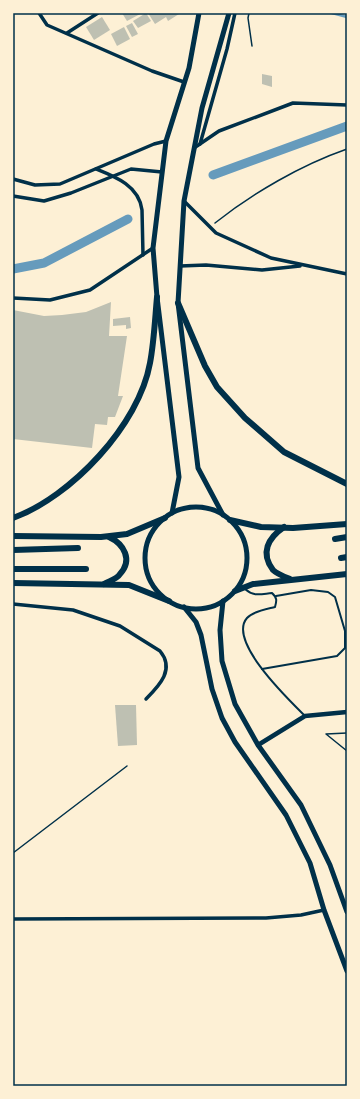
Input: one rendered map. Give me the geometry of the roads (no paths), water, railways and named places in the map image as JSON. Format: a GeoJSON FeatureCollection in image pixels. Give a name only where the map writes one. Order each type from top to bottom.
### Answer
{"type":"FeatureCollection","features":[{"type":"Feature","properties":{"kind":"highway"},"geometry":{"type":"LineString","coordinates":[[13,518],[51,497],[90,467],[115,437],[139,398],[150,364],[157,296]]}},
{"type":"Feature","properties":{"kind":"highway"},"geometry":{"type":"LineString","coordinates":[[178,303],[205,366],[217,387],[245,418],[284,452],[347,484]]}},
{"type":"Feature","properties":{"kind":"highway"},"geometry":{"type":"LineString","coordinates":[[13,536],[108,536],[128,534],[165,518]]}},
{"type":"Feature","properties":{"kind":"highway"},"geometry":{"type":"LineString","coordinates":[[230,520],[261,527],[347,524]]}},
{"type":"Feature","properties":{"kind":"highway"},"geometry":{"type":"LineString","coordinates":[[284,527],[272,535],[267,549],[268,559],[274,571],[290,579]]}},
{"type":"Feature","properties":{"kind":"highway"},"geometry":{"type":"LineString","coordinates":[[104,584],[120,575],[126,564],[126,552],[119,542],[108,536]]}},
{"type":"Feature","properties":{"kind":"highway"},"geometry":{"type":"LineString","coordinates":[[335,539],[347,537]]}},
{"type":"Feature","properties":{"kind":"highway"},"geometry":{"type":"LineString","coordinates":[[13,550],[78,548]]}},
{"type":"Feature","properties":{"kind":"highway"},"geometry":{"type":"LineString","coordinates":[[13,569],[86,569]]}},
{"type":"Feature","properties":{"kind":"highway"},"geometry":{"type":"LineString","coordinates":[[235,591],[253,584],[347,574]]}},
{"type":"Feature","properties":{"kind":"highway"},"geometry":{"type":"LineString","coordinates":[[13,583],[129,585],[169,601]]}},
{"type":"Feature","properties":{"kind":"main road"},"geometry":{"type":"LineString","coordinates":[[172,513],[179,477],[157,296],[153,248],[166,141],[184,82],[200,13]]}},
{"type":"Feature","properties":{"kind":"main road"},"geometry":{"type":"LineString","coordinates":[[223,515],[198,468],[178,303],[184,201],[202,108],[229,13]]}},
{"type":"Feature","properties":{"kind":"main road"},"geometry":{"type":"LineString","coordinates":[[198,507],[211,509],[223,515],[230,520],[240,532],[246,547],[247,562],[244,577],[235,591],[223,601],[210,607],[197,609],[184,607],[169,601],[157,590],[149,576],[145,560],[147,544],[152,534],[165,518],[172,513],[185,508],[198,507]]}},
{"type":"Feature","properties":{"kind":"main road"},"geometry":{"type":"LineString","coordinates":[[223,601],[220,630],[222,661],[235,704],[258,745],[301,806],[330,865],[347,912]]}},
{"type":"Feature","properties":{"kind":"main road"},"geometry":{"type":"LineString","coordinates":[[184,607],[196,622],[201,635],[212,689],[222,718],[235,742],[286,815],[310,863],[324,910],[347,972]]}},
{"type":"Feature","properties":{"kind":"street"},"geometry":{"type":"LineString","coordinates":[[39,13],[47,24],[152,71],[184,82]]}},
{"type":"Feature","properties":{"kind":"street"},"geometry":{"type":"LineString","coordinates":[[67,33],[98,13]]}},
{"type":"Feature","properties":{"kind":"street"},"geometry":{"type":"LineString","coordinates":[[200,144],[227,49],[235,13]]}},
{"type":"Feature","properties":{"kind":"street"},"geometry":{"type":"LineString","coordinates":[[194,148],[218,131],[293,103],[347,105]]}},
{"type":"Feature","properties":{"kind":"street"},"geometry":{"type":"LineString","coordinates":[[13,179],[35,185],[50,186],[60,184],[154,144],[166,141]]}},
{"type":"Feature","properties":{"kind":"street"},"geometry":{"type":"LineString","coordinates":[[96,169],[113,176],[130,186],[141,202],[143,255]]}},
{"type":"Feature","properties":{"kind":"street"},"geometry":{"type":"LineString","coordinates":[[13,196],[44,201],[70,193],[131,169],[162,172]]}},
{"type":"Feature","properties":{"kind":"street"},"geometry":{"type":"LineString","coordinates":[[184,201],[216,232],[271,258],[347,274]]}},
{"type":"Feature","properties":{"kind":"street"},"geometry":{"type":"LineString","coordinates":[[13,298],[50,300],[90,290],[153,248]]}},
{"type":"Feature","properties":{"kind":"street"},"geometry":{"type":"LineString","coordinates":[[180,266],[206,265],[262,270],[305,266]]}},
{"type":"Feature","properties":{"kind":"street"},"geometry":{"type":"LineString","coordinates":[[13,604],[73,610],[120,626],[160,651],[164,656],[166,670],[160,684],[146,699]]}},
{"type":"Feature","properties":{"kind":"street"},"geometry":{"type":"LineString","coordinates":[[258,745],[305,716],[347,712]]}},
{"type":"Feature","properties":{"kind":"street"},"geometry":{"type":"LineString","coordinates":[[13,919],[266,918],[301,915],[324,910]]}},
{"type":"Feature","properties":{"kind":"lane"},"geometry":{"type":"LineString","coordinates":[[244,587],[251,594],[258,595],[272,592],[276,596],[277,600],[275,607],[262,610],[247,618],[242,627],[246,645],[280,692],[305,716]]}},
{"type":"Feature","properties":{"kind":"lane"},"geometry":{"type":"LineString","coordinates":[[262,669],[337,656],[345,648],[345,631],[335,597],[328,592],[311,590],[276,596]]}},
{"type":"Feature","properties":{"kind":"waterway"},"geometry":{"type":"LineString","coordinates":[[332,13],[347,17]]}},
{"type":"Feature","properties":{"kind":"waterway"},"geometry":{"type":"LineString","coordinates":[[213,175],[347,126]]}},
{"type":"Feature","properties":{"kind":"waterway"},"geometry":{"type":"LineString","coordinates":[[13,269],[44,263],[128,219]]}}]}
